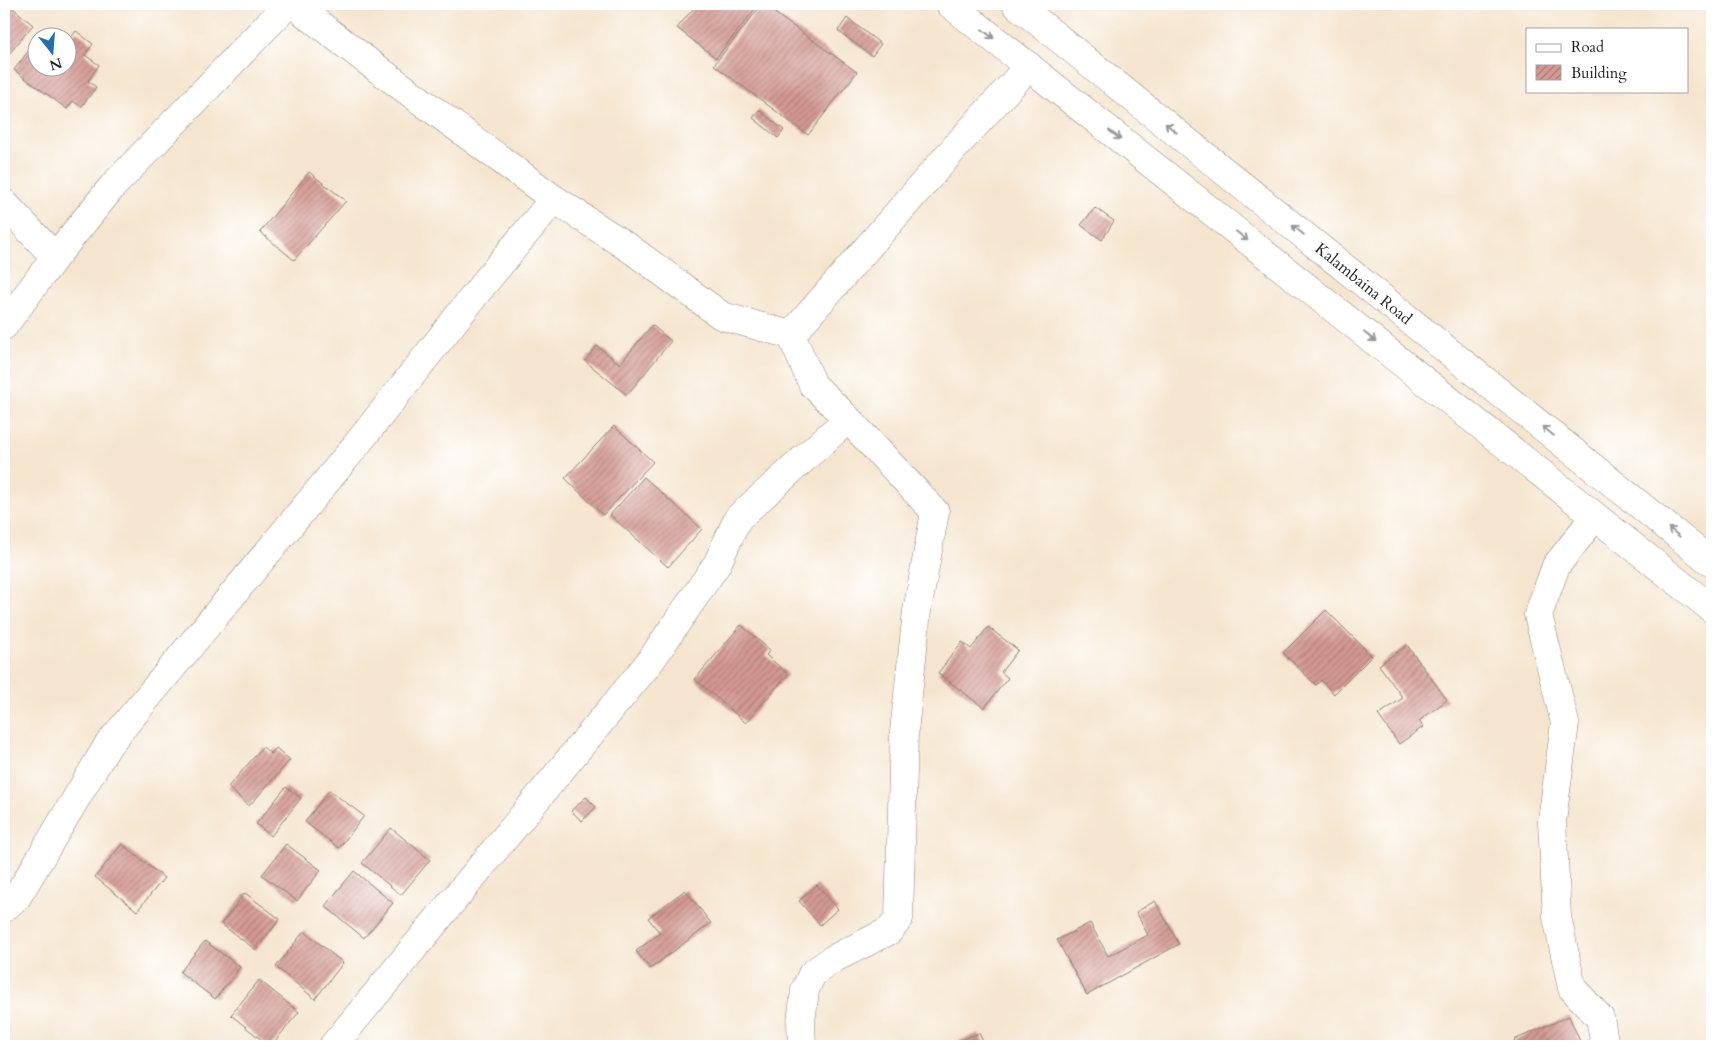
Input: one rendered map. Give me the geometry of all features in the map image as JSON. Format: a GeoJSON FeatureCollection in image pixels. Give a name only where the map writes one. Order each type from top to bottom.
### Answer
{"type":"FeatureCollection","features":[{"type":"Feature","properties":{"kind":"street"},"geometry":{"type":"LineString","coordinates":[[4,326],[55,257],[112,186],[288,4]]}},
{"type":"Feature","properties":{"kind":"street"},"geometry":{"type":"LineString","coordinates":[[293,4],[554,199],[632,250],[722,316],[790,335],[813,385],[848,419],[935,512],[917,611],[904,732],[899,919],[889,931],[833,959],[812,974],[806,990],[802,1014],[802,1046]]}},
{"type":"Feature","properties":{"kind":"street"},"geometry":{"type":"LineString","coordinates":[[950,4],[1712,609]]}},
{"type":"Feature","properties":{"kind":"street","name":"Kalambaina Road"},"geometry":{"type":"LineString","coordinates":[[1016,4],[1712,563]]}},
{"type":"Feature","properties":{"kind":"street"},"geometry":{"type":"LineString","coordinates":[[790,335],[1029,66]]}},
{"type":"Feature","properties":{"kind":"street"},"geometry":{"type":"LineString","coordinates":[[4,908],[17,898],[108,746],[354,448],[486,280],[554,199]]}},
{"type":"Feature","properties":{"kind":"street"},"geometry":{"type":"LineString","coordinates":[[4,203],[55,257]]}},
{"type":"Feature","properties":{"kind":"street"},"geometry":{"type":"LineString","coordinates":[[333,1046],[649,662],[717,564],[738,518],[848,419]]}},
{"type":"Feature","properties":{"kind":"street"},"geometry":{"type":"LineString","coordinates":[[1595,516],[1556,566],[1538,615],[1565,723],[1552,821],[1557,917],[1572,988],[1600,1018],[1605,1046]]}},
{"type":"Feature","properties":{"kind":"building"},"geometry":{"type":"Polygon","coordinates":[[[8,4],[33,25],[28,28],[28,31],[4,60],[4,6],[8,4]]]}},
{"type":"Feature","properties":{"kind":"building"},"geometry":{"type":"Polygon","coordinates":[[[697,4],[759,4],[716,58],[677,28],[697,4]]]}},
{"type":"Feature","properties":{"kind":"building"},"geometry":{"type":"Polygon","coordinates":[[[762,4],[857,72],[808,135],[714,65],[762,4]]]}},
{"type":"Feature","properties":{"kind":"building"},"geometry":{"type":"Polygon","coordinates":[[[847,18],[881,44],[872,56],[838,31],[847,18]]]}},
{"type":"Feature","properties":{"kind":"building"},"geometry":{"type":"Polygon","coordinates":[[[78,33],[93,44],[85,55],[99,65],[88,81],[96,87],[81,107],[73,101],[67,109],[14,70],[28,51],[28,78],[78,78],[78,33]]]}},
{"type":"Feature","properties":{"kind":"building"},"geometry":{"type":"Polygon","coordinates":[[[759,110],[784,130],[778,138],[753,118],[759,110]]]}},
{"type":"Feature","properties":{"kind":"building"},"geometry":{"type":"Polygon","coordinates":[[[309,172],[346,201],[294,260],[260,232],[309,172]]]}},
{"type":"Feature","properties":{"kind":"building"},"geometry":{"type":"Polygon","coordinates":[[[1095,208],[1114,221],[1102,240],[1081,225],[1095,208]]]}},
{"type":"Feature","properties":{"kind":"building"},"geometry":{"type":"Polygon","coordinates":[[[652,325],[671,341],[627,395],[585,361],[597,346],[620,364],[652,325]]]}},
{"type":"Feature","properties":{"kind":"building"},"geometry":{"type":"Polygon","coordinates":[[[614,426],[653,462],[603,515],[565,478],[614,426]]]}},
{"type":"Feature","properties":{"kind":"building"},"geometry":{"type":"Polygon","coordinates":[[[644,477],[702,529],[668,567],[610,515],[644,477]]]}},
{"type":"Feature","properties":{"kind":"building"},"geometry":{"type":"Polygon","coordinates":[[[1326,610],[1372,656],[1334,694],[1321,680],[1316,685],[1283,653],[1326,610]]]}},
{"type":"Feature","properties":{"kind":"building"},"geometry":{"type":"Polygon","coordinates":[[[741,625],[770,650],[766,655],[788,674],[746,723],[695,679],[741,625]]]}},
{"type":"Feature","properties":{"kind":"building"},"geometry":{"type":"Polygon","coordinates":[[[988,627],[1018,650],[1001,672],[1008,678],[984,708],[938,673],[962,642],[971,649],[988,627]]]}},
{"type":"Feature","properties":{"kind":"building"},"geometry":{"type":"Polygon","coordinates":[[[1407,645],[1447,700],[1419,721],[1423,727],[1399,744],[1378,715],[1403,698],[1379,665],[1407,645]]]}},
{"type":"Feature","properties":{"kind":"building"},"geometry":{"type":"Polygon","coordinates":[[[263,747],[271,754],[276,748],[290,760],[249,806],[228,787],[263,747]]]}},
{"type":"Feature","properties":{"kind":"building"},"geometry":{"type":"Polygon","coordinates":[[[286,787],[301,798],[271,836],[256,824],[286,787]]]}},
{"type":"Feature","properties":{"kind":"building"},"geometry":{"type":"Polygon","coordinates":[[[329,790],[364,816],[339,848],[305,822],[329,790]]]}},
{"type":"Feature","properties":{"kind":"building"},"geometry":{"type":"Polygon","coordinates":[[[586,797],[596,807],[582,821],[571,811],[586,797]]]}},
{"type":"Feature","properties":{"kind":"building"},"geometry":{"type":"Polygon","coordinates":[[[391,828],[430,860],[401,895],[362,863],[391,828]]]}},
{"type":"Feature","properties":{"kind":"building"},"geometry":{"type":"Polygon","coordinates":[[[122,844],[164,878],[137,911],[95,877],[122,844]]]}},
{"type":"Feature","properties":{"kind":"building"},"geometry":{"type":"Polygon","coordinates":[[[286,844],[321,870],[297,901],[262,875],[286,844]]]}},
{"type":"Feature","properties":{"kind":"building"},"geometry":{"type":"Polygon","coordinates":[[[354,871],[393,903],[364,938],[325,906],[354,871]]]}},
{"type":"Feature","properties":{"kind":"building"},"geometry":{"type":"Polygon","coordinates":[[[817,885],[838,909],[820,925],[799,901],[817,885]]]}},
{"type":"Feature","properties":{"kind":"building"},"geometry":{"type":"Polygon","coordinates":[[[685,890],[711,923],[650,969],[636,951],[660,933],[648,918],[685,890]]]}},
{"type":"Feature","properties":{"kind":"building"},"geometry":{"type":"Polygon","coordinates":[[[245,893],[280,919],[256,950],[221,924],[245,893]]]}},
{"type":"Feature","properties":{"kind":"building"},"geometry":{"type":"Polygon","coordinates":[[[1155,901],[1179,944],[1087,995],[1057,940],[1090,923],[1108,956],[1148,935],[1136,912],[1155,901]]]}},
{"type":"Feature","properties":{"kind":"building"},"geometry":{"type":"Polygon","coordinates":[[[304,931],[343,963],[315,999],[276,967],[304,931]]]}},
{"type":"Feature","properties":{"kind":"building"},"geometry":{"type":"Polygon","coordinates":[[[205,941],[240,967],[215,999],[180,972],[205,941]]]}},
{"type":"Feature","properties":{"kind":"building"},"geometry":{"type":"Polygon","coordinates":[[[259,980],[299,1012],[271,1046],[231,1015],[259,980]]]}},
{"type":"Feature","properties":{"kind":"building"},"geometry":{"type":"Polygon","coordinates":[[[1569,1016],[1582,1046],[1516,1046],[1514,1040],[1569,1016]]]}},
{"type":"Feature","properties":{"kind":"building"},"geometry":{"type":"Polygon","coordinates":[[[979,1033],[985,1046],[946,1046],[979,1033]]]}}]}
